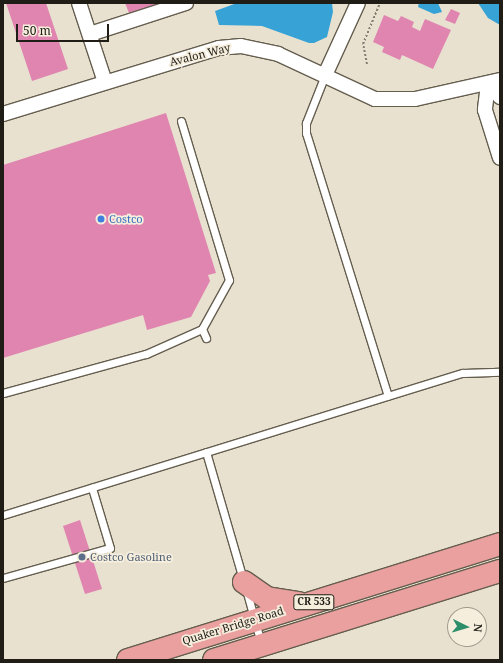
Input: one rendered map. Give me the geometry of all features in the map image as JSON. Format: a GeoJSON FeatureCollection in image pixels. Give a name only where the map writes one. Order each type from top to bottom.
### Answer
{"type":"FeatureCollection","features":[{"type":"Feature","properties":{"kind":"main road","name":"Quaker Bridge Road"},"geometry":{"type":"LineString","coordinates":[[128,660],[254,619],[500,544]]}},
{"type":"Feature","properties":{"kind":"main road","name":"CR 533"},"geometry":{"type":"LineString","coordinates":[[214,660],[500,571]]}},
{"type":"Feature","properties":{"kind":"main road"},"geometry":{"type":"LineString","coordinates":[[244,582],[267,598],[306,604]]}},
{"type":"Feature","properties":{"kind":"street"},"geometry":{"type":"LineString","coordinates":[[79,3],[105,82]]}},
{"type":"Feature","properties":{"kind":"street"},"geometry":{"type":"LineString","coordinates":[[90,34],[186,3]]}},
{"type":"Feature","properties":{"kind":"street"},"geometry":{"type":"LineString","coordinates":[[326,75],[358,3]]}},
{"type":"Feature","properties":{"kind":"street","name":"Avalon Way"},"geometry":{"type":"LineString","coordinates":[[3,114],[219,48],[241,46],[278,54],[375,99],[415,99],[494,82]]}},
{"type":"Feature","properties":{"kind":"street"},"geometry":{"type":"LineString","coordinates":[[494,82],[500,97]]}},
{"type":"Feature","properties":{"kind":"street"},"geometry":{"type":"LineString","coordinates":[[494,82],[485,110],[500,158]]}},
{"type":"Feature","properties":{"kind":"lane"},"geometry":{"type":"LineString","coordinates":[[326,75],[306,123],[306,133],[388,396]]}},
{"type":"Feature","properties":{"kind":"lane"},"geometry":{"type":"LineString","coordinates":[[3,393],[146,354],[202,329],[229,280],[181,121]]}},
{"type":"Feature","properties":{"kind":"lane"},"geometry":{"type":"LineString","coordinates":[[202,329],[206,338]]}},
{"type":"Feature","properties":{"kind":"lane"},"geometry":{"type":"LineString","coordinates":[[3,515],[463,374],[500,372]]}},
{"type":"Feature","properties":{"kind":"lane"},"geometry":{"type":"LineString","coordinates":[[206,452],[262,645]]}},
{"type":"Feature","properties":{"kind":"lane"},"geometry":{"type":"LineString","coordinates":[[3,578],[110,548],[92,488]]}},
{"type":"Feature","properties":{"kind":"path"},"geometry":{"type":"LineString","coordinates":[[367,64],[363,44],[380,3]]}},
{"type":"Feature","properties":{"kind":"water"},"geometry":{"type":"Polygon","coordinates":[[[237,3],[332,3],[333,12],[327,37],[314,43],[309,43],[262,26],[219,25],[215,11],[237,3]]]}},
{"type":"Feature","properties":{"kind":"water"},"geometry":{"type":"Polygon","coordinates":[[[419,3],[438,3],[442,12],[434,14],[418,7],[419,3]]]}},
{"type":"Feature","properties":{"kind":"water"},"geometry":{"type":"Polygon","coordinates":[[[478,3],[500,3],[500,25],[488,18],[478,3]]]}},
{"type":"Feature","properties":{"kind":"building"},"geometry":{"type":"Polygon","coordinates":[[[6,3],[46,3],[68,69],[32,81],[6,3]]]}},
{"type":"Feature","properties":{"kind":"building"},"geometry":{"type":"Polygon","coordinates":[[[125,3],[160,3],[129,13],[125,3]]]}},
{"type":"Feature","properties":{"kind":"building"},"geometry":{"type":"Polygon","coordinates":[[[451,9],[460,13],[455,24],[445,20],[451,9]]]}},
{"type":"Feature","properties":{"kind":"building"},"geometry":{"type":"Polygon","coordinates":[[[384,15],[398,21],[401,16],[414,22],[412,27],[420,31],[425,19],[451,30],[433,69],[402,55],[400,60],[382,52],[384,47],[373,42],[384,15]]]}},
{"type":"Feature","properties":{"kind":"building","name":"Costco"},"geometry":{"type":"Polygon","coordinates":[[[166,113],[216,273],[208,275],[210,281],[191,317],[147,330],[143,315],[3,358],[3,165],[166,113]]]}},
{"type":"Feature","properties":{"kind":"building","name":"Costco Gasoline"},"geometry":{"type":"Polygon","coordinates":[[[80,520],[102,589],[85,594],[63,526],[80,520]]]}},
{"type":"Feature","properties":{"kind":"place","name":"Costco"},"geometry":{"type":"Point","coordinates":[101,219]}},
{"type":"Feature","properties":{"kind":"place","name":"Costco Gasoline"},"geometry":{"type":"Point","coordinates":[82,557]}}]}
